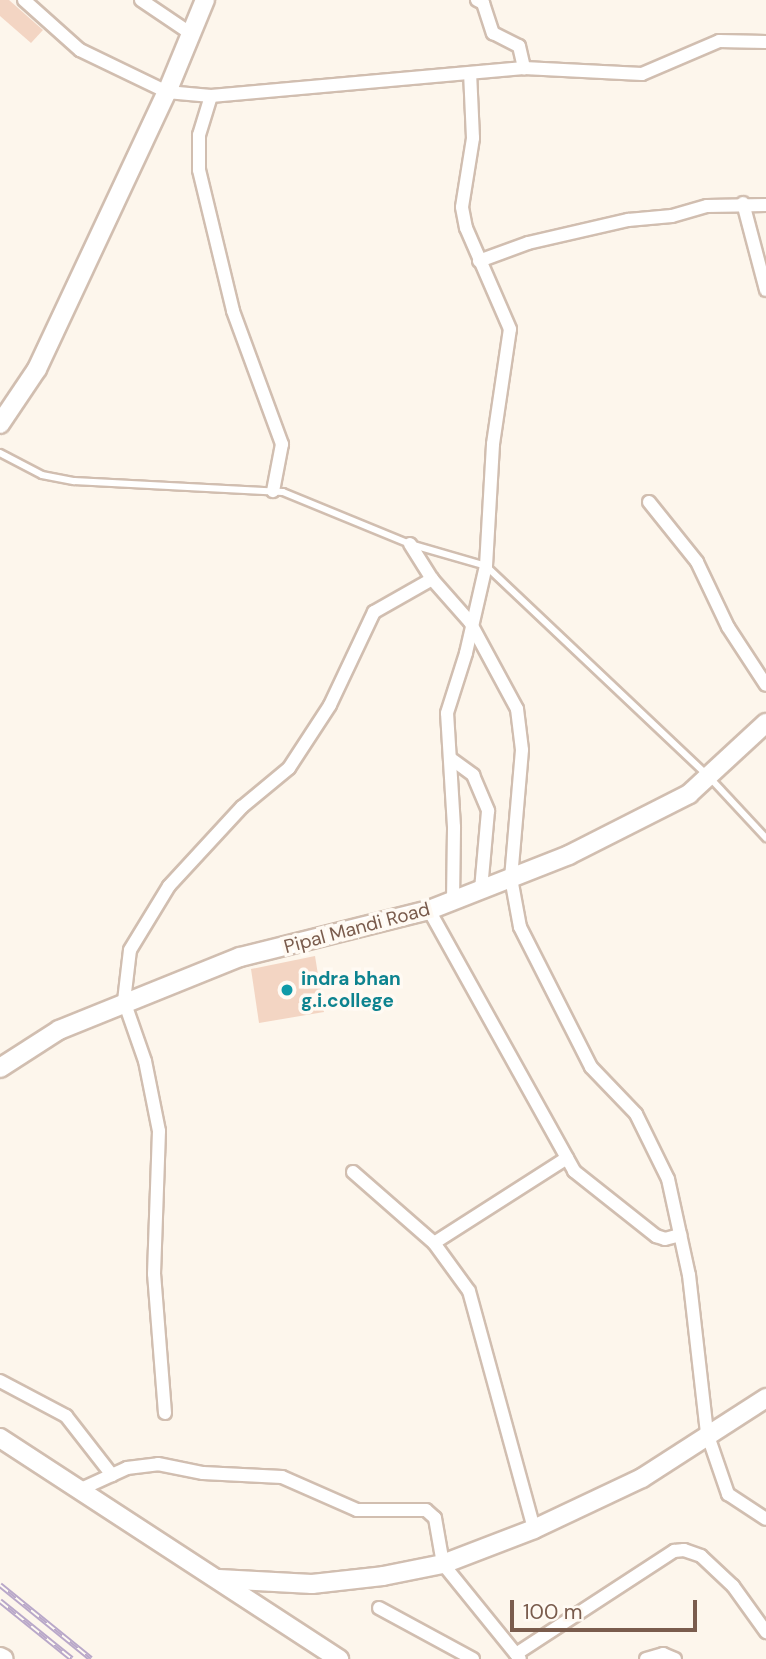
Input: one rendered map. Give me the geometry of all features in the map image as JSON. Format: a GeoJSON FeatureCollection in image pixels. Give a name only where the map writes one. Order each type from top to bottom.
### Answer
{"type":"FeatureCollection","features":[{"type":"Feature","properties":{"kind":"street"},"geometry":{"type":"LineString","coordinates":[[24,0],[80,50],[167,92],[211,96],[524,68],[642,74],[719,41],[766,42]]}},
{"type":"Feature","properties":{"kind":"street"},"geometry":{"type":"LineString","coordinates":[[141,0],[190,33]]}},
{"type":"Feature","properties":{"kind":"street"},"geometry":{"type":"LineString","coordinates":[[0,424],[37,369],[167,92],[205,0]]}},
{"type":"Feature","properties":{"kind":"street"},"geometry":{"type":"LineString","coordinates":[[477,0],[483,3],[496,36],[519,46],[524,68]]}},
{"type":"Feature","properties":{"kind":"street"},"geometry":{"type":"LineString","coordinates":[[453,901],[447,713],[466,653],[470,622],[486,566],[493,444],[510,328],[479,261],[462,207],[473,138],[470,73]]}},
{"type":"Feature","properties":{"kind":"street"},"geometry":{"type":"LineString","coordinates":[[211,96],[199,135],[199,170],[233,312],[282,444],[273,491]]}},
{"type":"Feature","properties":{"kind":"street"},"geometry":{"type":"LineString","coordinates":[[479,261],[600,226],[743,203],[766,205]]}},
{"type":"Feature","properties":{"kind":"street"},"geometry":{"type":"LineString","coordinates":[[743,203],[766,290]]}},
{"type":"Feature","properties":{"kind":"street"},"geometry":{"type":"LineString","coordinates":[[649,502],[697,562],[728,627],[766,685]]}},
{"type":"Feature","properties":{"kind":"street"},"geometry":{"type":"LineString","coordinates":[[410,544],[432,579],[470,622],[511,694],[521,727],[511,877],[520,928],[591,1067],[636,1114],[656,1150],[668,1179],[689,1275],[707,1433],[728,1494],[766,1519]]}},
{"type":"Feature","properties":{"kind":"street"},"geometry":{"type":"LineString","coordinates":[[164,1413],[154,1274],[159,1131],[145,1061],[124,1001],[130,950],[169,886],[242,807],[289,768],[330,705],[374,612],[432,579]]}},
{"type":"Feature","properties":{"kind":"street","name":"Pipal Mandi Road"},"geometry":{"type":"LineString","coordinates":[[0,1069],[59,1030],[124,1001],[240,957],[429,911],[569,855],[711,779],[766,723]]}},
{"type":"Feature","properties":{"kind":"street"},"geometry":{"type":"LineString","coordinates":[[450,758],[473,775],[488,811],[481,889]]}},
{"type":"Feature","properties":{"kind":"street"},"geometry":{"type":"LineString","coordinates":[[429,911],[580,1177],[656,1236],[665,1240],[680,1235]]}},
{"type":"Feature","properties":{"kind":"street"},"geometry":{"type":"LineString","coordinates":[[434,1243],[567,1158]]}},
{"type":"Feature","properties":{"kind":"street"},"geometry":{"type":"LineString","coordinates":[[353,1172],[434,1243],[454,1264],[469,1291],[534,1529]]}},
{"type":"Feature","properties":{"kind":"street"},"geometry":{"type":"LineString","coordinates":[[0,1381],[66,1416],[112,1475]]}},
{"type":"Feature","properties":{"kind":"street"},"geometry":{"type":"LineString","coordinates":[[219,1579],[312,1584],[383,1576],[443,1564],[534,1529],[642,1478],[707,1433],[766,1398]]}},
{"type":"Feature","properties":{"kind":"street"},"geometry":{"type":"LineString","coordinates":[[0,1438],[340,1659]]}},
{"type":"Feature","properties":{"kind":"street"},"geometry":{"type":"LineString","coordinates":[[79,1490],[140,1465],[158,1464],[203,1473],[282,1477],[357,1510],[426,1510],[435,1518],[443,1564],[518,1657],[674,1551],[684,1550],[701,1556],[733,1586],[766,1632]]}},
{"type":"Feature","properties":{"kind":"street"},"geometry":{"type":"LineString","coordinates":[[379,1608],[473,1659]]}},
{"type":"Feature","properties":{"kind":"street"},"geometry":{"type":"LineString","coordinates":[[646,1659],[663,1654],[675,1659]]}},
{"type":"Feature","properties":{"kind":"lane"},"geometry":{"type":"LineString","coordinates":[[0,453],[42,475],[74,481],[273,491],[410,544],[486,566],[711,779],[766,838]]}},
{"type":"Feature","properties":{"kind":"building"},"geometry":{"type":"Polygon","coordinates":[[[0,0],[9,0],[43,30],[31,43],[0,16],[0,0]]]}},
{"type":"Feature","properties":{"kind":"building","name":"indra bhan g.i.college"},"geometry":{"type":"Polygon","coordinates":[[[315,956],[324,1012],[259,1023],[251,969],[315,956]]]}},
{"type":"Feature","properties":{"kind":"railway"},"geometry":{"type":"LineString","coordinates":[[0,1585],[91,1659]]}},
{"type":"Feature","properties":{"kind":"railway"},"geometry":{"type":"LineString","coordinates":[[0,1601],[72,1659]]}},
{"type":"Feature","properties":{"kind":"place","name":"indra bhan g.i.college"},"geometry":{"type":"Point","coordinates":[287,990]}}]}
